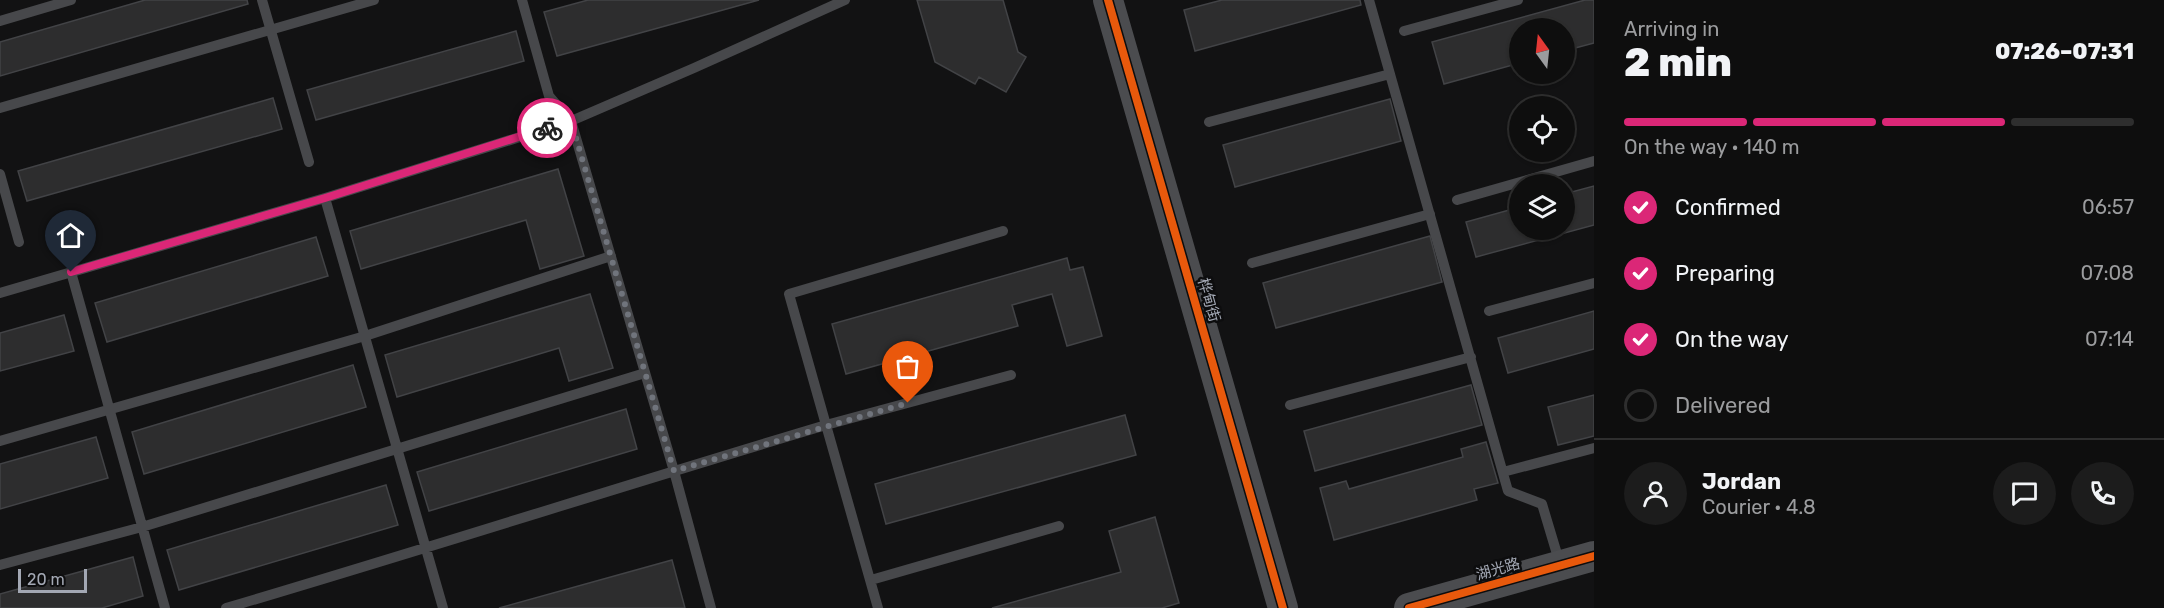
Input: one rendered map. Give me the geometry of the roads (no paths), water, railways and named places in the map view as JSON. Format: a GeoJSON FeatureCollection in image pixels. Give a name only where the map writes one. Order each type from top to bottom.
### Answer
{"type":"FeatureCollection","features":[{"type":"Feature","properties":{"kind":"street","name":"桦甸街"},"geometry":{"type":"LineString","coordinates":[[1108,0],[1283,608]]}},
{"type":"Feature","properties":{"kind":"street","name":"湖光路"},"geometry":{"type":"LineString","coordinates":[[1409,608],[1594,556]]}},
{"type":"Feature","properties":{"kind":"lane"},"geometry":{"type":"LineString","coordinates":[[0,21],[71,0]]}},
{"type":"Feature","properties":{"kind":"lane"},"geometry":{"type":"LineString","coordinates":[[262,0],[309,162]]}},
{"type":"Feature","properties":{"kind":"lane"},"geometry":{"type":"LineString","coordinates":[[0,108],[374,0]]}},
{"type":"Feature","properties":{"kind":"lane"},"geometry":{"type":"LineString","coordinates":[[522,0],[549,96],[571,121],[674,471],[711,608]]}},
{"type":"Feature","properties":{"kind":"lane"},"geometry":{"type":"LineString","coordinates":[[0,293],[325,198],[571,121],[845,0]]}},
{"type":"Feature","properties":{"kind":"lane"},"geometry":{"type":"LineString","coordinates":[[1369,0],[1508,491],[1542,504],[1561,565]]}},
{"type":"Feature","properties":{"kind":"lane"},"geometry":{"type":"LineString","coordinates":[[1404,32],[1518,0]]}},
{"type":"Feature","properties":{"kind":"lane"},"geometry":{"type":"LineString","coordinates":[[1209,122],[1390,74]]}},
{"type":"Feature","properties":{"kind":"lane"},"geometry":{"type":"LineString","coordinates":[[1456,200],[1594,161]]}},
{"type":"Feature","properties":{"kind":"lane"},"geometry":{"type":"LineString","coordinates":[[0,174],[19,242]]}},
{"type":"Feature","properties":{"kind":"lane"},"geometry":{"type":"LineString","coordinates":[[325,198],[443,608]]}},
{"type":"Feature","properties":{"kind":"lane"},"geometry":{"type":"LineString","coordinates":[[1252,263],[1430,214]]}},
{"type":"Feature","properties":{"kind":"lane"},"geometry":{"type":"LineString","coordinates":[[878,608],[789,294],[1004,231]]}},
{"type":"Feature","properties":{"kind":"lane"},"geometry":{"type":"LineString","coordinates":[[0,441],[365,336],[611,256]]}},
{"type":"Feature","properties":{"kind":"lane"},"geometry":{"type":"LineString","coordinates":[[71,272],[165,608]]}},
{"type":"Feature","properties":{"kind":"lane"},"geometry":{"type":"LineString","coordinates":[[1489,311],[1594,283]]}},
{"type":"Feature","properties":{"kind":"lane"},"geometry":{"type":"LineString","coordinates":[[1290,405],[1471,357]]}},
{"type":"Feature","properties":{"kind":"lane"},"geometry":{"type":"LineString","coordinates":[[0,566],[142,527],[645,373]]}},
{"type":"Feature","properties":{"kind":"lane"},"geometry":{"type":"LineString","coordinates":[[226,608],[426,549],[826,425],[1011,375]]}},
{"type":"Feature","properties":{"kind":"lane"},"geometry":{"type":"LineString","coordinates":[[1503,472],[1594,448]]}},
{"type":"Feature","properties":{"kind":"lane"},"geometry":{"type":"LineString","coordinates":[[871,580],[1059,526]]}}]}
